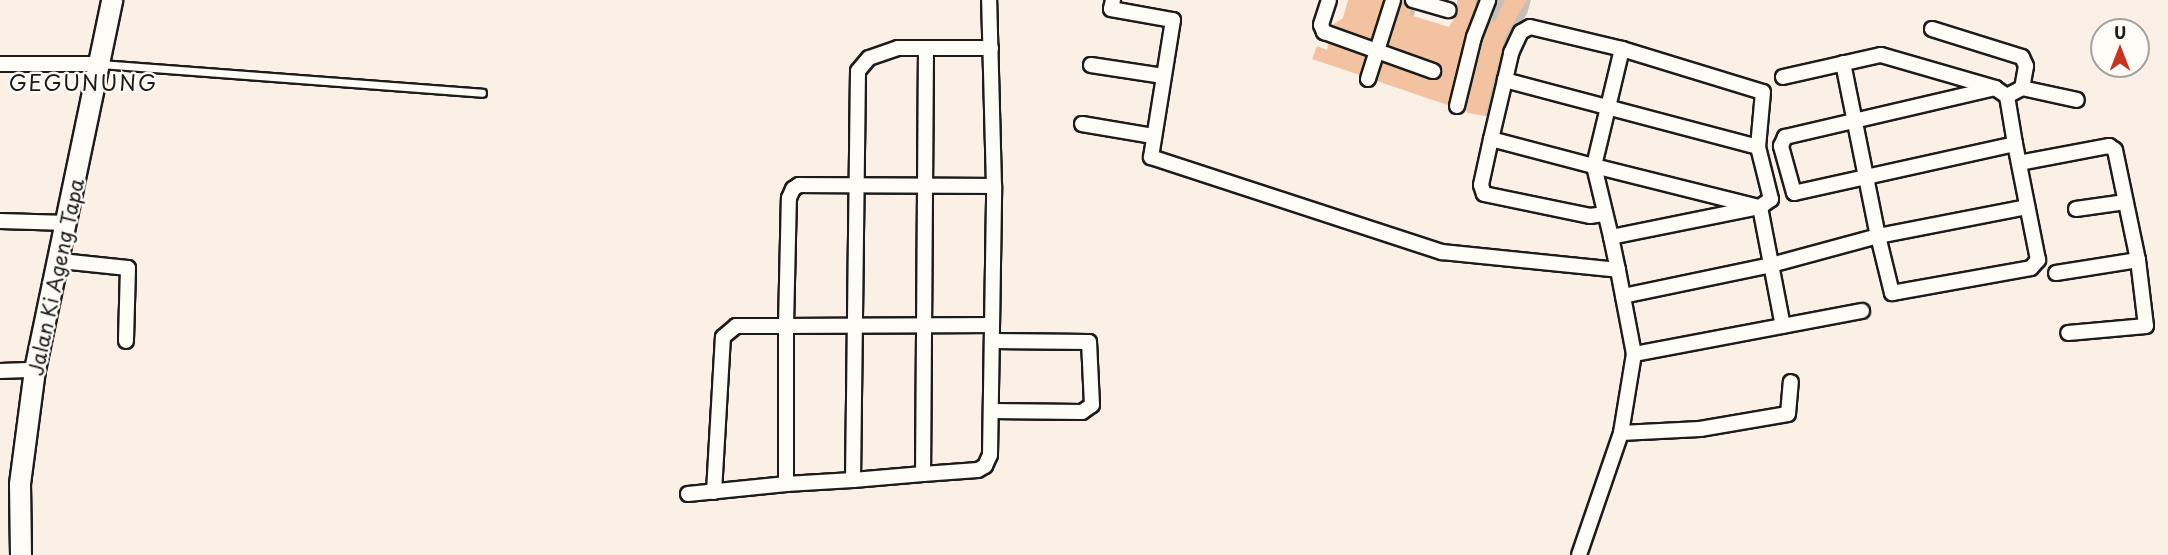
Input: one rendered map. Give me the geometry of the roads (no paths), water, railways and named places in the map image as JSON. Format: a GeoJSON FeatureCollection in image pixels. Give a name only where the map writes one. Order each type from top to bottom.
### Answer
{"type":"FeatureCollection","features":[{"type":"Feature","properties":{"kind":"street","name":"Jalan Ki Ageng Tapa"},"geometry":{"type":"LineString","coordinates":[[21,555],[20,484],[35,370],[61,261],[112,0]]}},
{"type":"Feature","properties":{"kind":"street"},"geometry":{"type":"LineString","coordinates":[[688,494],[923,474],[985,466],[990,455],[994,186],[989,0]]}},
{"type":"Feature","properties":{"kind":"street"},"geometry":{"type":"LineString","coordinates":[[1113,0],[1111,9],[1173,20],[1151,157],[1442,252],[1618,270]]}},
{"type":"Feature","properties":{"kind":"street"},"geometry":{"type":"LineString","coordinates":[[1329,0],[1321,29],[1433,70]]}},
{"type":"Feature","properties":{"kind":"street"},"geometry":{"type":"LineString","coordinates":[[1368,79],[1379,52],[1393,0]]}},
{"type":"Feature","properties":{"kind":"street"},"geometry":{"type":"LineString","coordinates":[[1413,0],[1449,10]]}},
{"type":"Feature","properties":{"kind":"street"},"geometry":{"type":"LineString","coordinates":[[1457,106],[1474,37],[1488,0]]}},
{"type":"Feature","properties":{"kind":"street"},"geometry":{"type":"LineString","coordinates":[[1605,214],[1590,216],[1484,194],[1481,185],[1511,53],[1525,28],[1622,49],[1763,92],[1758,147],[1771,199],[1760,207],[1611,237]]}},
{"type":"Feature","properties":{"kind":"street"},"geometry":{"type":"LineString","coordinates":[[1932,29],[2022,57],[2026,66],[2022,88]]}},
{"type":"Feature","properties":{"kind":"street"},"geometry":{"type":"LineString","coordinates":[[853,480],[858,71],[869,58],[883,52],[926,48],[991,48]]}},
{"type":"Feature","properties":{"kind":"street"},"geometry":{"type":"LineString","coordinates":[[923,474],[926,48]]}},
{"type":"Feature","properties":{"kind":"street"},"geometry":{"type":"LineString","coordinates":[[1579,555],[1621,433],[1634,354],[1611,237],[1594,166],[1622,49]]}},
{"type":"Feature","properties":{"kind":"street"},"geometry":{"type":"LineString","coordinates":[[1783,77],[1881,55],[2001,92]]}},
{"type":"Feature","properties":{"kind":"street"},"geometry":{"type":"LineString","coordinates":[[1844,63],[1888,288],[1892,293],[1910,293],[2037,264],[2019,163],[2001,92]]}},
{"type":"Feature","properties":{"kind":"street"},"geometry":{"type":"LineString","coordinates":[[0,64],[100,64]]}},
{"type":"Feature","properties":{"kind":"street"},"geometry":{"type":"LineString","coordinates":[[1091,66],[1163,76]]}},
{"type":"Feature","properties":{"kind":"street"},"geometry":{"type":"LineString","coordinates":[[1505,80],[1758,147]]}},
{"type":"Feature","properties":{"kind":"street"},"geometry":{"type":"LineString","coordinates":[[2015,144],[1800,193],[1790,190],[1781,140],[1854,120],[2022,88],[2077,100]]}},
{"type":"Feature","properties":{"kind":"street"},"geometry":{"type":"LineString","coordinates":[[1082,124],[1153,136]]}},
{"type":"Feature","properties":{"kind":"street"},"geometry":{"type":"LineString","coordinates":[[1491,140],[1760,207]]}},
{"type":"Feature","properties":{"kind":"street"},"geometry":{"type":"LineString","coordinates":[[2019,163],[2113,146],[2138,260],[2146,326],[2068,333]]}},
{"type":"Feature","properties":{"kind":"street"},"geometry":{"type":"LineString","coordinates":[[786,484],[789,198],[793,189],[799,185],[994,186]]}},
{"type":"Feature","properties":{"kind":"street"},"geometry":{"type":"LineString","coordinates":[[2076,209],[2126,202]]}},
{"type":"Feature","properties":{"kind":"street"},"geometry":{"type":"LineString","coordinates":[[1760,207],[1783,326]]}},
{"type":"Feature","properties":{"kind":"street"},"geometry":{"type":"LineString","coordinates":[[1623,296],[1771,265],[1878,236],[2027,207]]}},
{"type":"Feature","properties":{"kind":"street"},"geometry":{"type":"LineString","coordinates":[[0,221],[68,223]]}},
{"type":"Feature","properties":{"kind":"street"},"geometry":{"type":"LineString","coordinates":[[2056,273],[2138,260]]}},
{"type":"Feature","properties":{"kind":"street"},"geometry":{"type":"LineString","coordinates":[[61,261],[128,268],[126,341]]}},
{"type":"Feature","properties":{"kind":"street"},"geometry":{"type":"LineString","coordinates":[[1634,354],[1862,311]]}},
{"type":"Feature","properties":{"kind":"street"},"geometry":{"type":"LineString","coordinates":[[714,492],[723,338],[736,326],[855,328],[991,325]]}},
{"type":"Feature","properties":{"kind":"street"},"geometry":{"type":"LineString","coordinates":[[991,411],[1082,412],[1092,405],[1089,342],[992,341]]}},
{"type":"Feature","properties":{"kind":"street"},"geometry":{"type":"LineString","coordinates":[[0,371],[35,370]]}},
{"type":"Feature","properties":{"kind":"street"},"geometry":{"type":"LineString","coordinates":[[1621,433],[1700,429],[1788,414],[1791,382]]}},
{"type":"Feature","properties":{"kind":"lane"},"geometry":{"type":"LineString","coordinates":[[100,64],[482,93]]}},
{"type":"Feature","properties":{"kind":"district","name":"GEGUNUNG"},"geometry":{"type":"Point","coordinates":[83,82]}}]}
